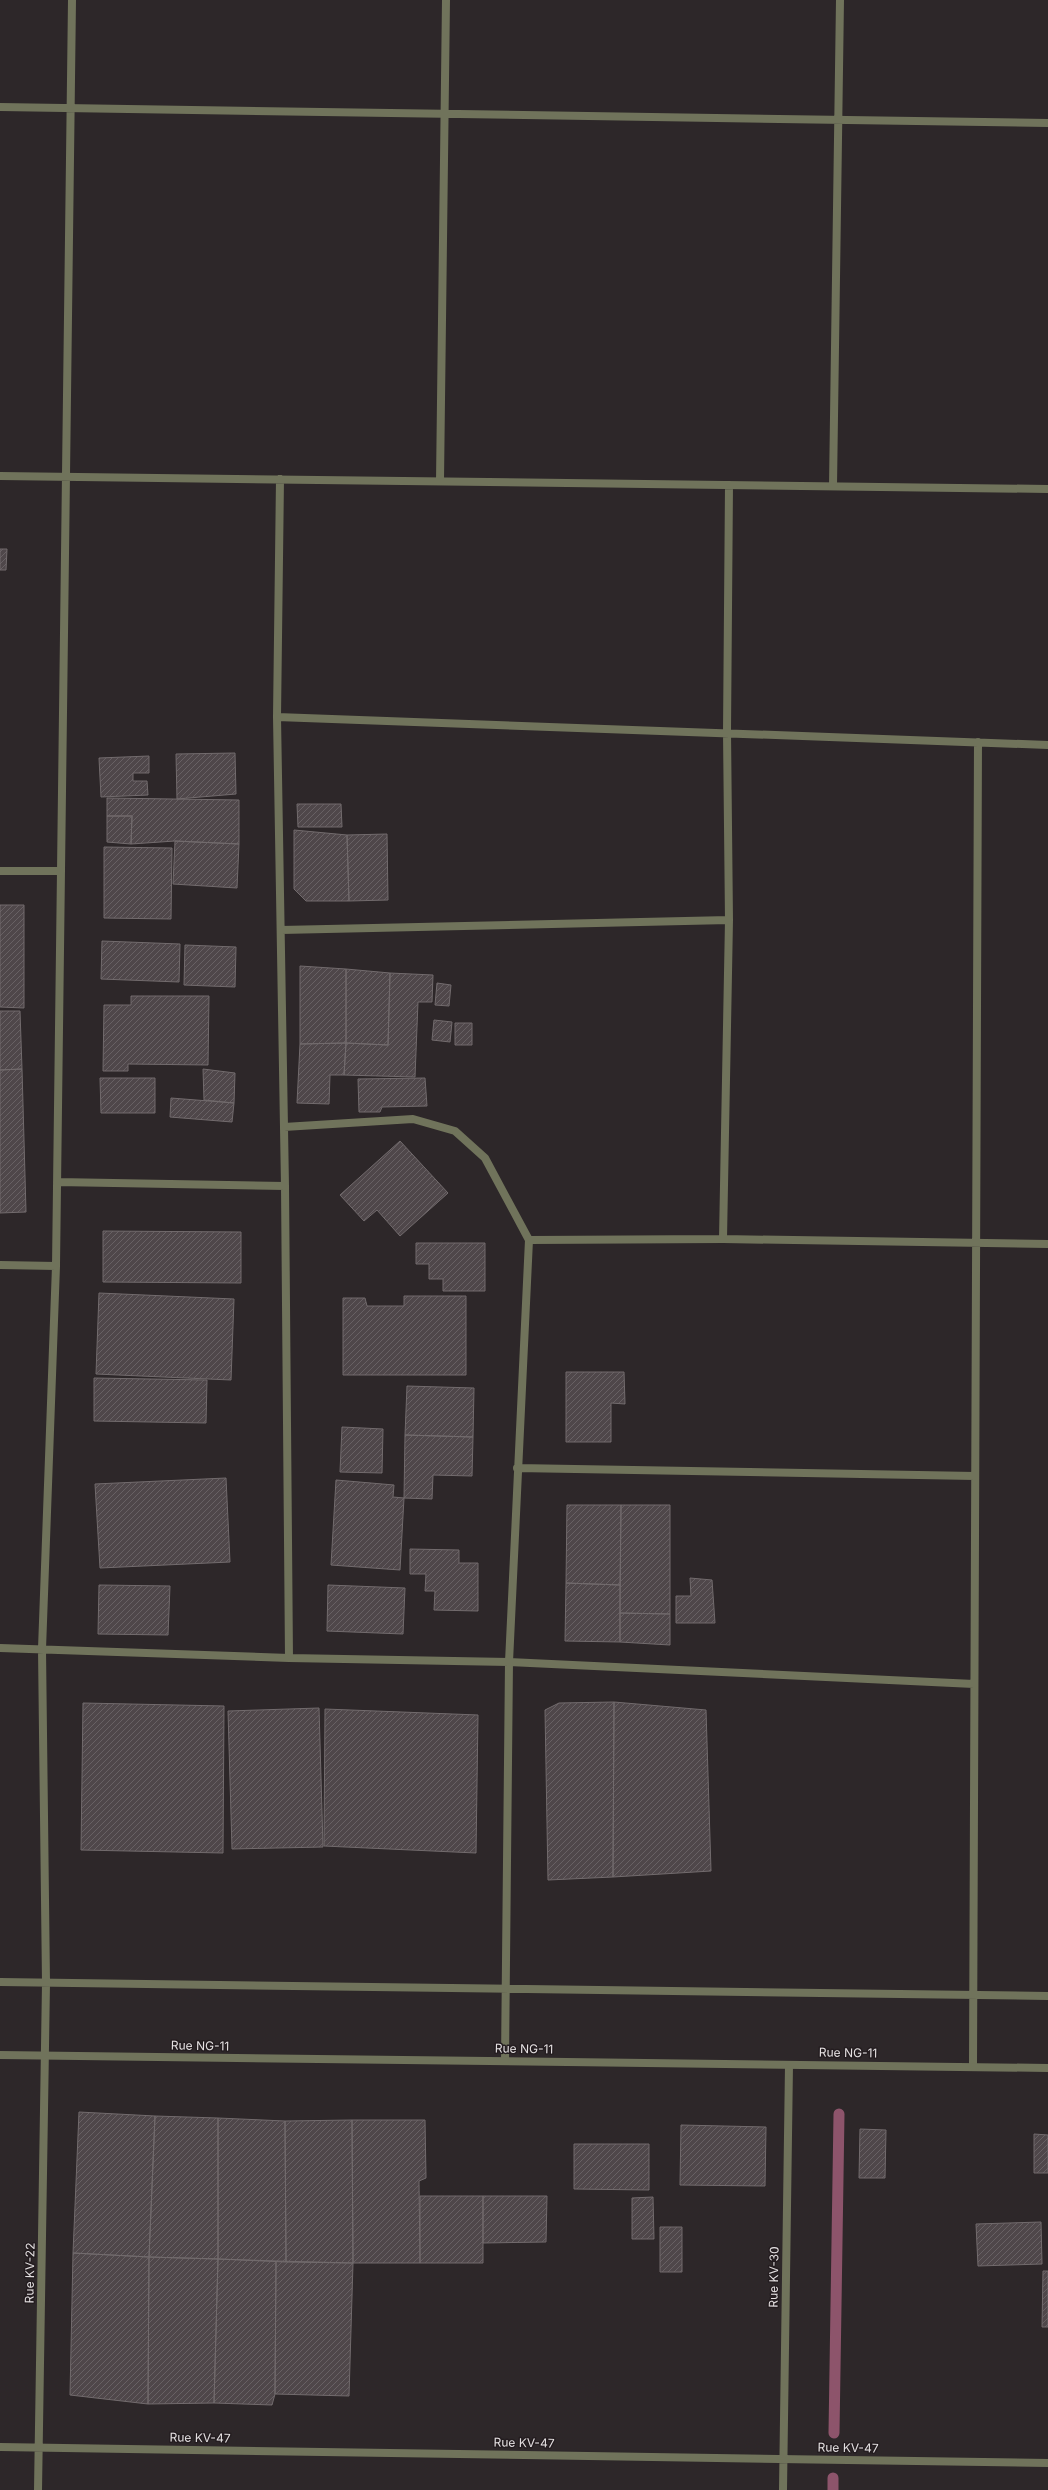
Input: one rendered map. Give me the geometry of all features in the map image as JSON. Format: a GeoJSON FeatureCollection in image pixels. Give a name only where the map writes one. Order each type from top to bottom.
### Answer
{"type":"FeatureCollection","features":[{"type":"Feature","properties":{"kind":"street","name":"Rue KV-22"},"geometry":{"type":"LineString","coordinates":[[38,2490],[46,1983],[42,1649],[56,1266],[72,0]]}},
{"type":"Feature","properties":{"kind":"street"},"geometry":{"type":"LineString","coordinates":[[440,481],[446,0]]}},
{"type":"Feature","properties":{"kind":"street"},"geometry":{"type":"LineString","coordinates":[[833,486],[840,0]]}},
{"type":"Feature","properties":{"kind":"street"},"geometry":{"type":"LineString","coordinates":[[0,107],[1048,123]]}},
{"type":"Feature","properties":{"kind":"street"},"geometry":{"type":"LineString","coordinates":[[0,476],[1048,489]]}},
{"type":"Feature","properties":{"kind":"street"},"geometry":{"type":"LineString","coordinates":[[280,479],[277,717],[285,1186],[289,1658]]}},
{"type":"Feature","properties":{"kind":"street"},"geometry":{"type":"LineString","coordinates":[[723,1239],[729,920],[727,732],[729,485]]}},
{"type":"Feature","properties":{"kind":"street"},"geometry":{"type":"LineString","coordinates":[[277,717],[727,732],[1048,745]]}},
{"type":"Feature","properties":{"kind":"street"},"geometry":{"type":"LineString","coordinates":[[973,2067],[978,742]]}},
{"type":"Feature","properties":{"kind":"street"},"geometry":{"type":"LineString","coordinates":[[0,871],[61,871]]}},
{"type":"Feature","properties":{"kind":"street"},"geometry":{"type":"LineString","coordinates":[[280,930],[729,920]]}},
{"type":"Feature","properties":{"kind":"street"},"geometry":{"type":"LineString","coordinates":[[284,1127],[414,1118],[455,1131],[485,1158],[529,1240],[509,1662],[505,2061]]}},
{"type":"Feature","properties":{"kind":"street"},"geometry":{"type":"LineString","coordinates":[[57,1182],[285,1186]]}},
{"type":"Feature","properties":{"kind":"street"},"geometry":{"type":"LineString","coordinates":[[529,1240],[723,1239],[1048,1244]]}},
{"type":"Feature","properties":{"kind":"street"},"geometry":{"type":"LineString","coordinates":[[0,1265],[56,1266]]}},
{"type":"Feature","properties":{"kind":"street"},"geometry":{"type":"LineString","coordinates":[[517,1468],[975,1476]]}},
{"type":"Feature","properties":{"kind":"street"},"geometry":{"type":"LineString","coordinates":[[0,1648],[289,1658],[509,1662],[974,1684]]}},
{"type":"Feature","properties":{"kind":"street"},"geometry":{"type":"LineString","coordinates":[[0,1982],[1048,1996]]}},
{"type":"Feature","properties":{"kind":"street","name":"Rue NG-11"},"geometry":{"type":"LineString","coordinates":[[0,2055],[1048,2068]]}},
{"type":"Feature","properties":{"kind":"street","name":"Rue KV-30"},"geometry":{"type":"LineString","coordinates":[[783,2490],[788,2065]]}},
{"type":"Feature","properties":{"kind":"street","name":"Rue KV-47"},"geometry":{"type":"LineString","coordinates":[[0,2447],[1048,2463]]}},
{"type":"Feature","properties":{"kind":"building"},"geometry":{"type":"Polygon","coordinates":[[[0,549],[7,549],[6,570],[0,570],[0,549]]]}},
{"type":"Feature","properties":{"kind":"building"},"geometry":{"type":"Polygon","coordinates":[[[235,753],[236,794],[177,799],[176,754],[235,753]]]}},
{"type":"Feature","properties":{"kind":"building"},"geometry":{"type":"Polygon","coordinates":[[[149,756],[149,773],[133,773],[133,781],[147,781],[148,795],[101,797],[99,758],[149,756]]]}},
{"type":"Feature","properties":{"kind":"building"},"geometry":{"type":"Polygon","coordinates":[[[107,798],[239,800],[239,844],[175,841],[131,844],[132,816],[107,816],[107,798]]]}},
{"type":"Feature","properties":{"kind":"building"},"geometry":{"type":"Polygon","coordinates":[[[297,804],[341,804],[342,827],[298,827],[297,804]]]}},
{"type":"Feature","properties":{"kind":"building"},"geometry":{"type":"Polygon","coordinates":[[[107,816],[132,816],[131,844],[107,842],[107,816]]]}},
{"type":"Feature","properties":{"kind":"building"},"geometry":{"type":"Polygon","coordinates":[[[294,830],[347,835],[349,901],[306,901],[294,889],[294,830]]]}},
{"type":"Feature","properties":{"kind":"building"},"geometry":{"type":"Polygon","coordinates":[[[387,834],[388,900],[349,901],[347,835],[387,834]]]}},
{"type":"Feature","properties":{"kind":"building"},"geometry":{"type":"Polygon","coordinates":[[[175,841],[239,844],[237,888],[173,884],[175,841]]]}},
{"type":"Feature","properties":{"kind":"building"},"geometry":{"type":"Polygon","coordinates":[[[104,847],[172,848],[171,919],[104,918],[104,847]]]}},
{"type":"Feature","properties":{"kind":"building"},"geometry":{"type":"Polygon","coordinates":[[[0,905],[24,905],[24,1008],[0,1007],[0,905]]]}},
{"type":"Feature","properties":{"kind":"building"},"geometry":{"type":"Polygon","coordinates":[[[102,941],[180,944],[179,982],[101,979],[102,941]]]}},
{"type":"Feature","properties":{"kind":"building"},"geometry":{"type":"Polygon","coordinates":[[[185,945],[236,947],[235,987],[184,985],[185,945]]]}},
{"type":"Feature","properties":{"kind":"building"},"geometry":{"type":"Polygon","coordinates":[[[300,966],[346,969],[346,1043],[300,1044],[300,966]]]}},
{"type":"Feature","properties":{"kind":"building"},"geometry":{"type":"Polygon","coordinates":[[[346,969],[390,973],[388,1045],[346,1043],[346,969]]]}},
{"type":"Feature","properties":{"kind":"building"},"geometry":{"type":"Polygon","coordinates":[[[390,973],[433,975],[432,1002],[418,1002],[415,1077],[344,1075],[346,1043],[388,1045],[390,973]]]}},
{"type":"Feature","properties":{"kind":"building"},"geometry":{"type":"Polygon","coordinates":[[[437,983],[451,985],[449,1006],[435,1005],[437,983]]]}},
{"type":"Feature","properties":{"kind":"building"},"geometry":{"type":"Polygon","coordinates":[[[131,996],[209,996],[208,1065],[128,1064],[128,1071],[103,1071],[104,1005],[131,1005],[131,996]]]}},
{"type":"Feature","properties":{"kind":"building"},"geometry":{"type":"Polygon","coordinates":[[[0,1011],[20,1011],[22,1069],[0,1070],[0,1011]]]}},
{"type":"Feature","properties":{"kind":"building"},"geometry":{"type":"Polygon","coordinates":[[[434,1020],[452,1022],[450,1042],[432,1040],[434,1020]]]}},
{"type":"Feature","properties":{"kind":"building"},"geometry":{"type":"Polygon","coordinates":[[[455,1023],[472,1023],[472,1045],[455,1045],[455,1023]]]}},
{"type":"Feature","properties":{"kind":"building"},"geometry":{"type":"Polygon","coordinates":[[[346,1043],[344,1075],[330,1075],[329,1104],[297,1103],[300,1044],[346,1043]]]}},
{"type":"Feature","properties":{"kind":"building"},"geometry":{"type":"Polygon","coordinates":[[[22,1069],[26,1212],[0,1213],[0,1070],[22,1069]]]}},
{"type":"Feature","properties":{"kind":"building"},"geometry":{"type":"Polygon","coordinates":[[[203,1069],[235,1073],[234,1103],[204,1100],[203,1069]]]}},
{"type":"Feature","properties":{"kind":"building"},"geometry":{"type":"Polygon","coordinates":[[[100,1078],[155,1078],[155,1113],[101,1113],[100,1078]]]}},
{"type":"Feature","properties":{"kind":"building"},"geometry":{"type":"Polygon","coordinates":[[[425,1078],[427,1106],[382,1107],[380,1112],[359,1112],[358,1079],[425,1078]]]}},
{"type":"Feature","properties":{"kind":"building"},"geometry":{"type":"Polygon","coordinates":[[[171,1098],[234,1103],[232,1122],[170,1117],[171,1098]]]}},
{"type":"Feature","properties":{"kind":"building"},"geometry":{"type":"Polygon","coordinates":[[[400,1141],[448,1193],[400,1236],[377,1210],[364,1221],[340,1195],[400,1141]]]}},
{"type":"Feature","properties":{"kind":"building"},"geometry":{"type":"Polygon","coordinates":[[[103,1231],[241,1232],[241,1283],[103,1282],[103,1231]]]}},
{"type":"Feature","properties":{"kind":"building"},"geometry":{"type":"Polygon","coordinates":[[[416,1243],[485,1243],[485,1291],[443,1291],[443,1279],[429,1279],[429,1264],[416,1264],[416,1243]]]}},
{"type":"Feature","properties":{"kind":"building"},"geometry":{"type":"Polygon","coordinates":[[[99,1293],[234,1299],[231,1380],[96,1374],[99,1293]]]}},
{"type":"Feature","properties":{"kind":"building"},"geometry":{"type":"Polygon","coordinates":[[[404,1296],[466,1296],[466,1375],[343,1375],[343,1298],[365,1298],[367,1306],[404,1306],[404,1296]]]}},
{"type":"Feature","properties":{"kind":"building"},"geometry":{"type":"Polygon","coordinates":[[[566,1372],[624,1372],[625,1404],[611,1403],[611,1442],[566,1442],[566,1372]]]}},
{"type":"Feature","properties":{"kind":"building"},"geometry":{"type":"Polygon","coordinates":[[[94,1378],[207,1380],[206,1423],[94,1421],[94,1378]]]}},
{"type":"Feature","properties":{"kind":"building"},"geometry":{"type":"Polygon","coordinates":[[[407,1386],[474,1388],[473,1437],[405,1435],[407,1386]]]}},
{"type":"Feature","properties":{"kind":"building"},"geometry":{"type":"Polygon","coordinates":[[[342,1427],[383,1429],[382,1473],[340,1472],[342,1427]]]}},
{"type":"Feature","properties":{"kind":"building"},"geometry":{"type":"Polygon","coordinates":[[[405,1435],[473,1437],[472,1476],[433,1475],[432,1499],[404,1498],[405,1435]]]}},
{"type":"Feature","properties":{"kind":"building"},"geometry":{"type":"Polygon","coordinates":[[[226,1478],[230,1562],[100,1568],[95,1484],[226,1478]]]}},
{"type":"Feature","properties":{"kind":"building"},"geometry":{"type":"Polygon","coordinates":[[[336,1480],[394,1485],[393,1497],[404,1498],[400,1570],[331,1565],[336,1480]]]}},
{"type":"Feature","properties":{"kind":"building"},"geometry":{"type":"Polygon","coordinates":[[[567,1505],[621,1505],[620,1585],[566,1583],[567,1505]]]}},
{"type":"Feature","properties":{"kind":"building"},"geometry":{"type":"Polygon","coordinates":[[[621,1505],[670,1505],[670,1614],[620,1613],[621,1505]]]}},
{"type":"Feature","properties":{"kind":"building"},"geometry":{"type":"Polygon","coordinates":[[[410,1549],[459,1550],[459,1563],[478,1563],[478,1611],[434,1610],[435,1591],[425,1591],[426,1574],[410,1574],[410,1549]]]}},
{"type":"Feature","properties":{"kind":"building"},"geometry":{"type":"Polygon","coordinates":[[[690,1578],[712,1580],[715,1623],[676,1623],[676,1596],[691,1596],[690,1578]]]}},
{"type":"Feature","properties":{"kind":"building"},"geometry":{"type":"Polygon","coordinates":[[[566,1583],[620,1585],[620,1642],[565,1641],[566,1583]]]}},
{"type":"Feature","properties":{"kind":"building"},"geometry":{"type":"Polygon","coordinates":[[[99,1585],[170,1586],[168,1635],[98,1634],[99,1585]]]}},
{"type":"Feature","properties":{"kind":"building"},"geometry":{"type":"Polygon","coordinates":[[[328,1585],[405,1588],[403,1634],[327,1631],[328,1585]]]}},
{"type":"Feature","properties":{"kind":"building"},"geometry":{"type":"Polygon","coordinates":[[[620,1613],[670,1614],[670,1645],[620,1642],[620,1613]]]}},
{"type":"Feature","properties":{"kind":"building"},"geometry":{"type":"Polygon","coordinates":[[[614,1702],[613,1877],[548,1880],[545,1710],[559,1703],[614,1702]]]}},
{"type":"Feature","properties":{"kind":"building"},"geometry":{"type":"Polygon","coordinates":[[[614,1702],[706,1710],[711,1871],[613,1877],[614,1702]]]}},
{"type":"Feature","properties":{"kind":"building"},"geometry":{"type":"Polygon","coordinates":[[[83,1703],[224,1706],[223,1853],[81,1850],[83,1703]]]}},
{"type":"Feature","properties":{"kind":"building"},"geometry":{"type":"Polygon","coordinates":[[[319,1708],[323,1847],[232,1849],[228,1711],[319,1708]]]}},
{"type":"Feature","properties":{"kind":"building"},"geometry":{"type":"Polygon","coordinates":[[[325,1709],[478,1715],[476,1853],[324,1846],[325,1709]]]}},
{"type":"Feature","properties":{"kind":"building"},"geometry":{"type":"Polygon","coordinates":[[[79,2112],[155,2116],[149,2257],[73,2253],[79,2112]]]}},
{"type":"Feature","properties":{"kind":"building"},"geometry":{"type":"Polygon","coordinates":[[[155,2116],[218,2118],[218,2259],[149,2257],[155,2116]]]}},
{"type":"Feature","properties":{"kind":"building"},"geometry":{"type":"Polygon","coordinates":[[[218,2118],[285,2121],[286,2262],[218,2259],[218,2118]]]}},
{"type":"Feature","properties":{"kind":"building"},"geometry":{"type":"Polygon","coordinates":[[[352,2120],[353,2263],[286,2262],[285,2121],[352,2120]]]}},
{"type":"Feature","properties":{"kind":"building"},"geometry":{"type":"Polygon","coordinates":[[[352,2120],[425,2120],[426,2178],[419,2181],[420,2263],[353,2263],[352,2120]]]}},
{"type":"Feature","properties":{"kind":"building"},"geometry":{"type":"Polygon","coordinates":[[[681,2125],[766,2127],[765,2186],[680,2185],[681,2125]]]}},
{"type":"Feature","properties":{"kind":"building"},"geometry":{"type":"Polygon","coordinates":[[[860,2129],[886,2130],[885,2178],[859,2178],[860,2129]]]}},
{"type":"Feature","properties":{"kind":"building"},"geometry":{"type":"Polygon","coordinates":[[[1034,2134],[1048,2135],[1048,2173],[1034,2173],[1034,2134]]]}},
{"type":"Feature","properties":{"kind":"building"},"geometry":{"type":"Polygon","coordinates":[[[574,2144],[649,2144],[649,2190],[574,2189],[574,2144]]]}},
{"type":"Feature","properties":{"kind":"building"},"geometry":{"type":"Polygon","coordinates":[[[420,2196],[483,2196],[483,2263],[420,2263],[420,2196]]]}},
{"type":"Feature","properties":{"kind":"building"},"geometry":{"type":"Polygon","coordinates":[[[483,2196],[547,2196],[546,2242],[483,2243],[483,2196]]]}},
{"type":"Feature","properties":{"kind":"building"},"geometry":{"type":"Polygon","coordinates":[[[653,2197],[654,2239],[632,2239],[632,2198],[653,2197]]]}},
{"type":"Feature","properties":{"kind":"building"},"geometry":{"type":"Polygon","coordinates":[[[1041,2222],[1042,2264],[978,2266],[976,2224],[1041,2222]]]}},
{"type":"Feature","properties":{"kind":"building"},"geometry":{"type":"Polygon","coordinates":[[[660,2227],[682,2227],[682,2272],[660,2272],[660,2227]]]}},
{"type":"Feature","properties":{"kind":"building"},"geometry":{"type":"Polygon","coordinates":[[[73,2253],[149,2257],[148,2404],[70,2395],[73,2253]]]}},
{"type":"Feature","properties":{"kind":"building"},"geometry":{"type":"Polygon","coordinates":[[[149,2257],[218,2259],[214,2403],[148,2404],[149,2257]]]}},
{"type":"Feature","properties":{"kind":"building"},"geometry":{"type":"Polygon","coordinates":[[[218,2259],[276,2261],[275,2394],[272,2405],[214,2403],[218,2259]]]}},
{"type":"Feature","properties":{"kind":"building"},"geometry":{"type":"Polygon","coordinates":[[[276,2261],[353,2263],[349,2396],[275,2394],[276,2261]]]}},
{"type":"Feature","properties":{"kind":"building"},"geometry":{"type":"Polygon","coordinates":[[[1043,2271],[1048,2271],[1048,2327],[1042,2327],[1043,2271]]]}},
{"type":"Feature","properties":{"kind":"waterway"},"geometry":{"type":"LineString","coordinates":[[834,2433],[839,2114]]}},
{"type":"Feature","properties":{"kind":"waterway"},"geometry":{"type":"LineString","coordinates":[[833,2478],[833,2490]]}}]}
